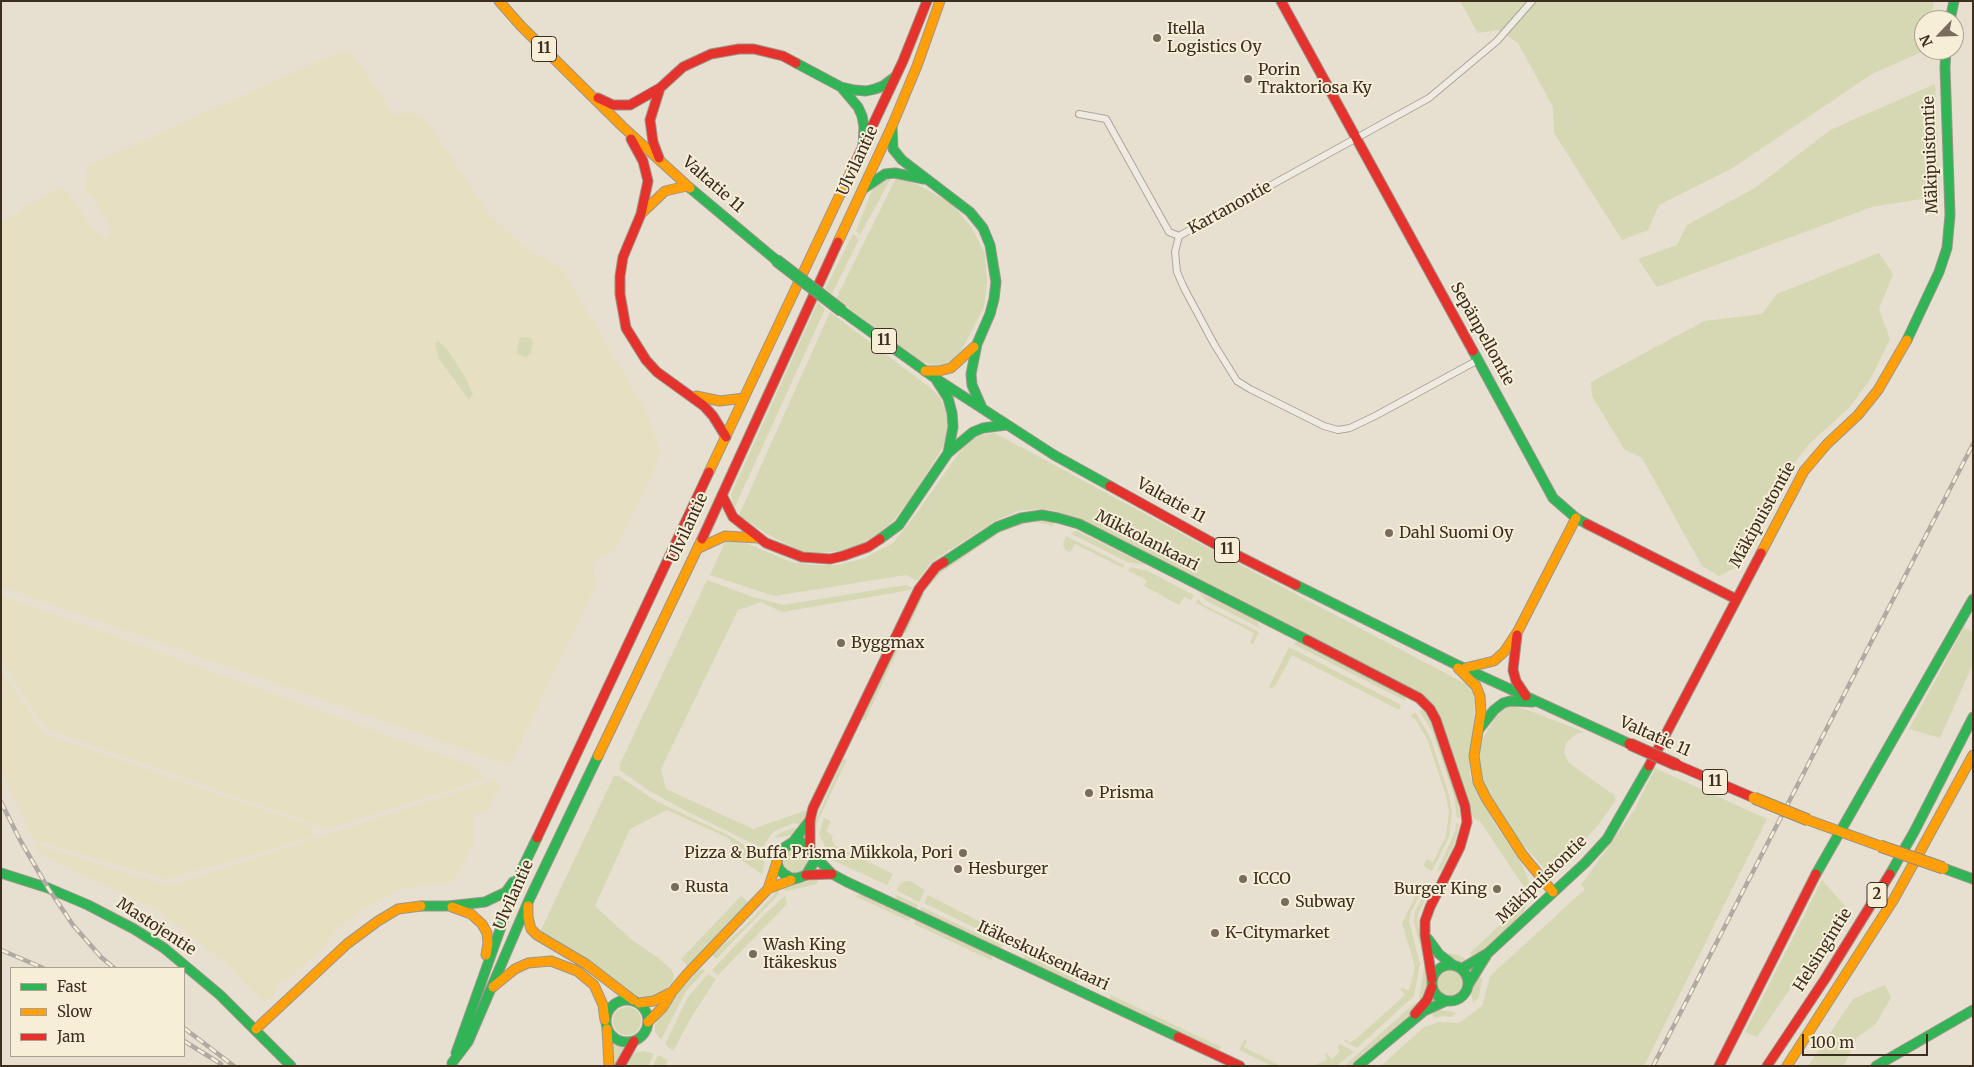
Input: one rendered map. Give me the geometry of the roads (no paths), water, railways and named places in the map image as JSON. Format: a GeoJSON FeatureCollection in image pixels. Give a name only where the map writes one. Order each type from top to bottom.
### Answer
{"type":"FeatureCollection","features":[{"type":"Feature","properties":{"kind":"main road","name":"Valtatie 11"},"geometry":{"type":"LineString","coordinates":[[499,1],[590,95],[687,186],[776,260],[925,371]]}},
{"type":"Feature","properties":{"kind":"main road","name":"Ulvilantie"},"geometry":{"type":"LineString","coordinates":[[452,1064],[521,871],[863,147],[927,1]]}},
{"type":"Feature","properties":{"kind":"main road","name":"Ulvilantie"},"geometry":{"type":"LineString","coordinates":[[452,1064],[468,1042],[529,900],[697,549],[864,189],[917,66],[940,1]]}},
{"type":"Feature","properties":{"kind":"main road","name":"Sepänpellontie"},"geometry":{"type":"LineString","coordinates":[[1281,1],[1549,490],[1564,509],[1576,518],[1736,599]]}},
{"type":"Feature","properties":{"kind":"main road"},"geometry":{"type":"LineString","coordinates":[[590,95],[613,105],[630,104],[660,88],[683,67],[711,54],[739,49],[754,49],[783,56],[841,87],[866,91],[883,86],[895,77]]}},
{"type":"Feature","properties":{"kind":"main road","name":"Mäkipuistontie"},"geometry":{"type":"LineString","coordinates":[[1467,988],[1488,953],[1586,863],[1607,839],[1626,810],[1804,471],[1822,449],[1858,415],[1878,390],[1903,349],[1939,272],[1946,248],[1950,215],[1946,60]]}},
{"type":"Feature","properties":{"kind":"main road"},"geometry":{"type":"LineString","coordinates":[[841,87],[858,107],[862,116],[864,127],[863,147]]}},
{"type":"Feature","properties":{"kind":"main road"},"geometry":{"type":"LineString","coordinates":[[660,88],[650,120],[653,142],[660,161]]}},
{"type":"Feature","properties":{"kind":"main road"},"geometry":{"type":"LineString","coordinates":[[892,126],[893,149],[902,160],[970,212],[983,228],[990,245],[995,264],[996,282],[994,299],[990,314],[977,344],[971,374],[974,390],[982,408]]}},
{"type":"Feature","properties":{"kind":"main road"},"geometry":{"type":"LineString","coordinates":[[623,127],[638,151],[646,170],[647,191],[642,214],[623,257],[620,276],[620,294],[626,328],[646,360],[658,372],[692,395],[713,416],[726,437]]}},
{"type":"Feature","properties":{"kind":"main road"},"geometry":{"type":"LineString","coordinates":[[864,189],[885,174],[895,173],[925,179]]}},
{"type":"Feature","properties":{"kind":"main road"},"geometry":{"type":"LineString","coordinates":[[642,214],[665,191],[687,186]]}},
{"type":"Feature","properties":{"kind":"main road"},"geometry":{"type":"LineString","coordinates":[[925,371],[939,371],[951,368],[977,344]]}},
{"type":"Feature","properties":{"kind":"main road","name":"11"},"geometry":{"type":"LineString","coordinates":[[925,371],[935,378]]}},
{"type":"Feature","properties":{"kind":"main road","name":"Valtatie 11"},"geometry":{"type":"LineString","coordinates":[[935,378],[1054,455],[1213,543],[1458,666],[1526,696]]}},
{"type":"Feature","properties":{"kind":"main road"},"geometry":{"type":"LineString","coordinates":[[935,378],[948,398],[952,413],[953,426],[948,453]]}},
{"type":"Feature","properties":{"kind":"main road"},"geometry":{"type":"LineString","coordinates":[[692,395],[720,401],[744,398]]}},
{"type":"Feature","properties":{"kind":"main road"},"geometry":{"type":"LineString","coordinates":[[722,495],[733,517],[758,538],[789,553],[817,559],[843,556],[868,547],[899,524],[948,453],[973,432],[983,428],[1006,425]]}},
{"type":"Feature","properties":{"kind":"main road","name":"Mikkolankaari"},"geometry":{"type":"LineString","coordinates":[[812,851],[810,820],[813,808],[919,589],[936,567],[997,526],[1021,518],[1042,515],[1058,518],[1079,524],[1419,698],[1430,710],[1436,720],[1466,806],[1467,822],[1460,847],[1425,921],[1425,935],[1432,983]]}},
{"type":"Feature","properties":{"kind":"main road"},"geometry":{"type":"LineString","coordinates":[[1458,666],[1483,665],[1494,660],[1504,652],[1518,631],[1576,518]]}},
{"type":"Feature","properties":{"kind":"main road"},"geometry":{"type":"LineString","coordinates":[[697,549],[725,536],[758,538]]}},
{"type":"Feature","properties":{"kind":"main road"},"geometry":{"type":"LineString","coordinates":[[1719,1066],[1824,857],[1841,833],[1973,599]]}},
{"type":"Feature","properties":{"kind":"main road"},"geometry":{"type":"LineString","coordinates":[[1518,631],[1513,670],[1516,681],[1526,696]]}},
{"type":"Feature","properties":{"kind":"main road"},"geometry":{"type":"LineString","coordinates":[[1458,666],[1478,690],[1481,703],[1474,756],[1478,782],[1486,798],[1522,854],[1553,892]]}},
{"type":"Feature","properties":{"kind":"main road","name":"11"},"geometry":{"type":"LineString","coordinates":[[1526,696],[1540,703]]}},
{"type":"Feature","properties":{"kind":"main road"},"geometry":{"type":"LineString","coordinates":[[1478,729],[1494,710],[1503,703],[1510,701],[1540,703]]}},
{"type":"Feature","properties":{"kind":"main road","name":"Valtatie 11"},"geometry":{"type":"LineString","coordinates":[[1540,703],[1677,765],[1841,833]]}},
{"type":"Feature","properties":{"kind":"main road","name":"Helsingintie"},"geometry":{"type":"LineString","coordinates":[[1766,1066],[1878,894],[1914,832],[1973,717]]}},
{"type":"Feature","properties":{"kind":"main road","name":"Helsingintie"},"geometry":{"type":"LineString","coordinates":[[1787,1066],[1894,899],[1973,755]]}},
{"type":"Feature","properties":{"kind":"main road","name":"Mikkolankaari"},"geometry":{"type":"LineString","coordinates":[[793,842],[810,820]]}},
{"type":"Feature","properties":{"kind":"main road","name":"11"},"geometry":{"type":"LineString","coordinates":[[1841,833],[1973,879]]}},
{"type":"Feature","properties":{"kind":"main road"},"geometry":{"type":"LineString","coordinates":[[801,842],[812,851],[814,862],[811,869],[802,877],[784,874],[780,869],[777,862],[779,851],[787,843],[801,842]]}},
{"type":"Feature","properties":{"kind":"main road","name":"Itäkeskuksenkaari"},"geometry":{"type":"LineString","coordinates":[[812,851],[832,874],[1240,1066]]}},
{"type":"Feature","properties":{"kind":"main road","name":"Itäkeskuksenkaari"},"geometry":{"type":"LineString","coordinates":[[648,1022],[663,1008],[672,992],[768,888],[777,862]]}},
{"type":"Feature","properties":{"kind":"main road"},"geometry":{"type":"LineString","coordinates":[[256,1029],[347,944],[398,909],[485,902],[506,892],[521,871]]}},
{"type":"Feature","properties":{"kind":"main road","name":"Mastojentie"},"geometry":{"type":"LineString","coordinates":[[1,873],[66,896],[111,916],[164,948],[187,965],[256,1029],[291,1066]]}},
{"type":"Feature","properties":{"kind":"main road","name":"Itäkeskuksenkaari"},"geometry":{"type":"LineString","coordinates":[[768,888],[802,877],[832,874]]}},
{"type":"Feature","properties":{"kind":"main road"},"geometry":{"type":"LineString","coordinates":[[529,900],[528,917],[531,929],[537,935],[586,964],[636,1002],[647,1014],[646,1031],[634,1041],[620,1066]]}},
{"type":"Feature","properties":{"kind":"main road"},"geometry":{"type":"LineString","coordinates":[[448,906],[471,914],[482,924],[487,933],[488,943],[482,979]]}},
{"type":"Feature","properties":{"kind":"main road"},"geometry":{"type":"LineString","coordinates":[[1358,1066],[1406,1024],[1424,1011],[1446,1001],[1459,999],[1467,988],[1467,980],[1457,967],[1439,954],[1425,935]]}},
{"type":"Feature","properties":{"kind":"main road","name":"Mäkipuistontie"},"geometry":{"type":"LineString","coordinates":[[1457,967],[1488,953]]}},
{"type":"Feature","properties":{"kind":"main road"},"geometry":{"type":"LineString","coordinates":[[490,989],[515,969],[528,963],[551,961],[577,971],[594,985],[603,1005],[608,1066]]}},
{"type":"Feature","properties":{"kind":"main road"},"geometry":{"type":"LineString","coordinates":[[1406,1024],[1427,1000],[1437,971],[1444,966],[1457,967]]}},
{"type":"Feature","properties":{"kind":"main road"},"geometry":{"type":"LineString","coordinates":[[1432,983],[1435,993],[1446,1001]]}},
{"type":"Feature","properties":{"kind":"main road","name":"Itäkeskuksenkaari"},"geometry":{"type":"LineString","coordinates":[[636,1002],[654,1001],[672,992]]}},
{"type":"Feature","properties":{"kind":"main road"},"geometry":{"type":"LineString","coordinates":[[634,1041],[626,1042],[611,1036],[606,1024],[610,1008],[615,1003],[627,999],[636,1002]]}},
{"type":"Feature","properties":{"kind":"main road"},"geometry":{"type":"LineString","coordinates":[[1876,1066],[1973,1010]]}},
{"type":"Feature","properties":{"kind":"street","name":"Kartanontie"},"geometry":{"type":"LineString","coordinates":[[1478,360],[1350,428],[1338,430],[1324,426],[1250,390],[1237,381],[1197,314],[1177,272],[1175,252],[1179,236],[1424,101],[1497,41],[1532,1]]}},
{"type":"Feature","properties":{"kind":"street"},"geometry":{"type":"LineString","coordinates":[[1079,114],[1106,119],[1169,232],[1179,236]]}},
{"type":"Feature","properties":{"kind":"railway"},"geometry":{"type":"LineString","coordinates":[[1653,1066],[1973,444]]}},
{"type":"Feature","properties":{"kind":"railway"},"geometry":{"type":"LineString","coordinates":[[1,802],[20,840],[48,888],[73,925],[101,957],[113,967]]}},
{"type":"Feature","properties":{"kind":"railway"},"geometry":{"type":"LineString","coordinates":[[1,950],[41,967]]}},
{"type":"Feature","properties":{"kind":"railway"},"geometry":{"type":"LineString","coordinates":[[185,1029],[234,1066]]}},
{"type":"Feature","properties":{"kind":"railway"},"geometry":{"type":"LineString","coordinates":[[185,1042],[221,1064]]}},
{"type":"Feature","properties":{"kind":"place","name":"Itella Logistics Oy"},"geometry":{"type":"Point","coordinates":[1157,38]}},
{"type":"Feature","properties":{"kind":"place","name":"Porin Traktoriosa Ky"},"geometry":{"type":"Point","coordinates":[1248,79]}},
{"type":"Feature","properties":{"kind":"place","name":"Dahl Suomi Oy"},"geometry":{"type":"Point","coordinates":[1389,533]}},
{"type":"Feature","properties":{"kind":"place","name":"Byggmax"},"geometry":{"type":"Point","coordinates":[841,643]}},
{"type":"Feature","properties":{"kind":"place","name":"Prisma"},"geometry":{"type":"Point","coordinates":[1089,793]}},
{"type":"Feature","properties":{"kind":"place","name":"Pizza & Buffa Prisma Mikkola, Pori"},"geometry":{"type":"Point","coordinates":[963,853]}},
{"type":"Feature","properties":{"kind":"place","name":"Hesburger"},"geometry":{"type":"Point","coordinates":[958,869]}},
{"type":"Feature","properties":{"kind":"place","name":"ICCO"},"geometry":{"type":"Point","coordinates":[1243,879]}},
{"type":"Feature","properties":{"kind":"place","name":"Rusta"},"geometry":{"type":"Point","coordinates":[675,887]}},
{"type":"Feature","properties":{"kind":"place","name":"Burger King"},"geometry":{"type":"Point","coordinates":[1497,889]}},
{"type":"Feature","properties":{"kind":"place","name":"Subway"},"geometry":{"type":"Point","coordinates":[1285,902]}},
{"type":"Feature","properties":{"kind":"place","name":"K-Citymarket"},"geometry":{"type":"Point","coordinates":[1215,933]}},
{"type":"Feature","properties":{"kind":"place","name":"Wash King Itäkeskus"},"geometry":{"type":"Point","coordinates":[753,954]}}]}
